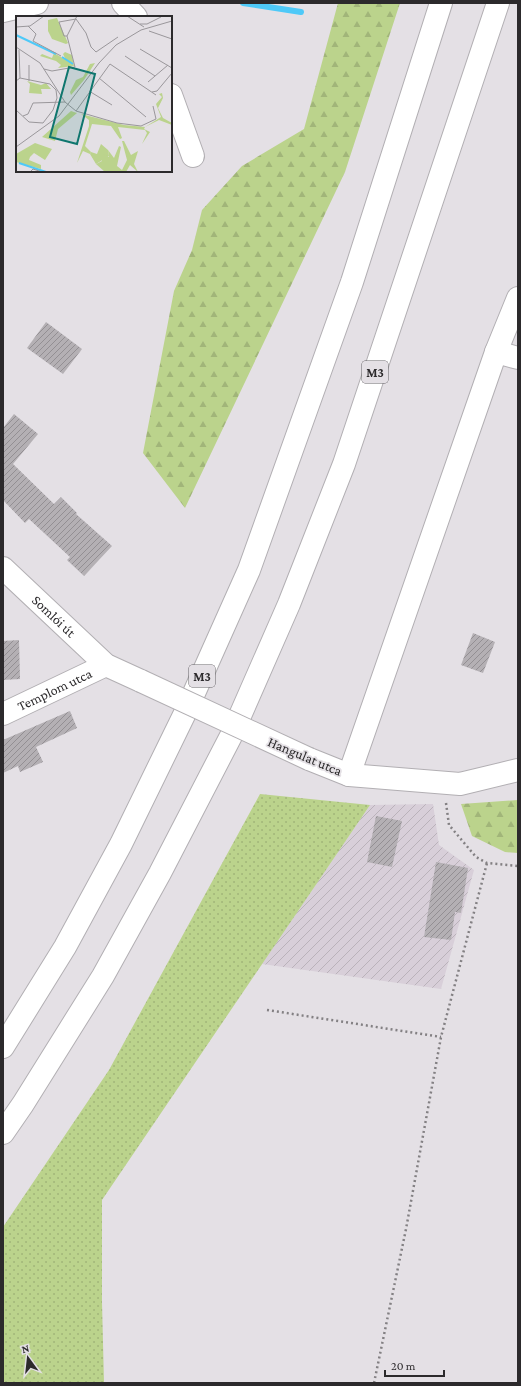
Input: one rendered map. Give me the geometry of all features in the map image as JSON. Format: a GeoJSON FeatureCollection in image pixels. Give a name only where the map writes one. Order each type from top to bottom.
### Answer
{"type":"FeatureCollection","features":[{"type":"Feature","properties":{"kind":"main road"},"geometry":{"type":"LineString","coordinates":[[3,11],[37,3]]}},
{"type":"Feature","properties":{"kind":"main road"},"geometry":{"type":"LineString","coordinates":[[123,3],[135,16]]}},
{"type":"Feature","properties":{"kind":"main road","name":"M3"},"geometry":{"type":"LineString","coordinates":[[3,1046],[65,947],[121,844],[186,711],[249,570],[352,282],[441,3]]}},
{"type":"Feature","properties":{"kind":"main road","name":"M3"},"geometry":{"type":"LineString","coordinates":[[3,1133],[23,1104],[103,976],[160,873],[242,712],[289,604],[344,464],[498,3]]}},
{"type":"Feature","properties":{"kind":"main road"},"geometry":{"type":"LineString","coordinates":[[172,98],[193,156]]}},
{"type":"Feature","properties":{"kind":"main road"},"geometry":{"type":"LineString","coordinates":[[349,774],[496,352],[518,298]]}},
{"type":"Feature","properties":{"kind":"main road"},"geometry":{"type":"LineString","coordinates":[[496,352],[518,358]]}},
{"type":"Feature","properties":{"kind":"main road","name":"Somlói út"},"geometry":{"type":"LineString","coordinates":[[3,568],[106,665]]}},
{"type":"Feature","properties":{"kind":"main road","name":"Hangulat utca"},"geometry":{"type":"LineString","coordinates":[[106,665],[309,759],[349,774],[460,784],[518,770]]}},
{"type":"Feature","properties":{"kind":"main road","name":"Templom utca"},"geometry":{"type":"LineString","coordinates":[[3,714],[106,665]]}},
{"type":"Feature","properties":{"kind":"path"},"geometry":{"type":"LineString","coordinates":[[443,782],[449,825],[476,857],[487,863],[518,866]]}},
{"type":"Feature","properties":{"kind":"path"},"geometry":{"type":"LineString","coordinates":[[374,1383],[406,1229],[442,1037],[487,863]]}},
{"type":"Feature","properties":{"kind":"path"},"geometry":{"type":"LineString","coordinates":[[267,1010],[442,1037]]}},
{"type":"Feature","properties":{"kind":"shaded area"},"geometry":{"type":"Polygon","coordinates":[[[433,804],[439,845],[474,870],[441,989],[262,964],[370,805],[433,804]]]}},
{"type":"Feature","properties":{"kind":"green space"},"geometry":{"type":"Polygon","coordinates":[[[338,3],[400,3],[345,172],[185,508],[143,453],[174,291],[192,250],[202,210],[242,166],[304,129],[338,3]]]}},
{"type":"Feature","properties":{"kind":"green space"},"geometry":{"type":"Polygon","coordinates":[[[260,794],[370,805],[102,1200],[104,1383],[3,1383],[3,1227],[109,1070],[260,794]]]}},
{"type":"Feature","properties":{"kind":"green space"},"geometry":{"type":"Polygon","coordinates":[[[518,800],[518,853],[505,852],[472,836],[461,804],[518,800]]]}},
{"type":"Feature","properties":{"kind":"building"},"geometry":{"type":"Polygon","coordinates":[[[46,322],[82,349],[63,374],[27,348],[46,322]]]}},
{"type":"Feature","properties":{"kind":"building"},"geometry":{"type":"Polygon","coordinates":[[[14,414],[38,434],[13,464],[54,504],[61,497],[77,513],[76,514],[112,546],[84,576],[67,560],[70,557],[29,519],[25,523],[3,500],[3,428],[14,414]]]}},
{"type":"Feature","properties":{"kind":"building"},"geometry":{"type":"Polygon","coordinates":[[[473,633],[495,642],[483,673],[461,665],[473,633]]]}},
{"type":"Feature","properties":{"kind":"building"},"geometry":{"type":"Polygon","coordinates":[[[19,640],[20,679],[3,680],[3,641],[19,640]]]}},
{"type":"Feature","properties":{"kind":"building"},"geometry":{"type":"Polygon","coordinates":[[[70,711],[77,728],[36,747],[43,762],[20,772],[18,766],[3,773],[3,740],[70,711]]]}},
{"type":"Feature","properties":{"kind":"building"},"geometry":{"type":"Polygon","coordinates":[[[376,816],[402,821],[392,867],[367,862],[376,816]]]}},
{"type":"Feature","properties":{"kind":"building"},"geometry":{"type":"Polygon","coordinates":[[[436,862],[468,868],[461,913],[455,912],[451,940],[424,937],[436,862]]]}},
{"type":"Feature","properties":{"kind":"waterway"},"geometry":{"type":"LineString","coordinates":[[243,3],[301,12]]}}]}
